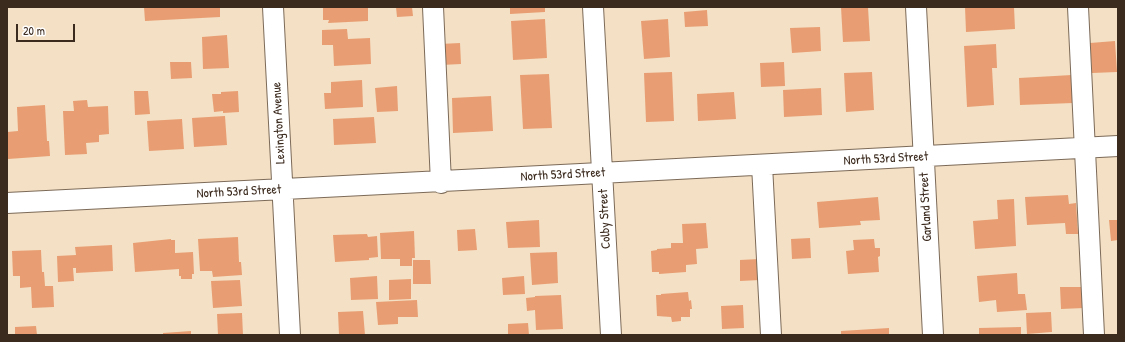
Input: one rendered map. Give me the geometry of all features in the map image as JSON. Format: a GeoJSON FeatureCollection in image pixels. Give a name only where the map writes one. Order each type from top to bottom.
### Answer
{"type":"FeatureCollection","features":[{"type":"Feature","properties":{"kind":"street","name":"Lexington Avenue"},"geometry":{"type":"LineString","coordinates":[[273,7],[290,335]]}},
{"type":"Feature","properties":{"kind":"street"},"geometry":{"type":"LineString","coordinates":[[433,7],[441,182]]}},
{"type":"Feature","properties":{"kind":"street","name":"Colby Street"},"geometry":{"type":"LineString","coordinates":[[594,7],[611,335]]}},
{"type":"Feature","properties":{"kind":"street","name":"Garland Street"},"geometry":{"type":"LineString","coordinates":[[916,7],[933,335]]}},
{"type":"Feature","properties":{"kind":"street"},"geometry":{"type":"LineString","coordinates":[[1078,7],[1094,335]]}},
{"type":"Feature","properties":{"kind":"street","name":"North 53rd Street"},"geometry":{"type":"LineString","coordinates":[[7,203],[441,182],[1118,146]]}},
{"type":"Feature","properties":{"kind":"street"},"geometry":{"type":"LineString","coordinates":[[762,165],[771,335]]}},
{"type":"Feature","properties":{"kind":"building"},"geometry":{"type":"Polygon","coordinates":[[[144,7],[220,7],[220,17],[145,21],[144,7]]]}},
{"type":"Feature","properties":{"kind":"building"},"geometry":{"type":"Polygon","coordinates":[[[323,7],[368,7],[368,21],[328,23],[329,20],[323,20],[323,7]]]}},
{"type":"Feature","properties":{"kind":"building"},"geometry":{"type":"Polygon","coordinates":[[[396,7],[412,7],[413,16],[397,17],[396,7]]]}},
{"type":"Feature","properties":{"kind":"building"},"geometry":{"type":"Polygon","coordinates":[[[510,7],[545,7],[545,12],[510,14],[510,7]]]}},
{"type":"Feature","properties":{"kind":"building"},"geometry":{"type":"Polygon","coordinates":[[[841,7],[868,7],[870,41],[843,42],[841,7]]]}},
{"type":"Feature","properties":{"kind":"building"},"geometry":{"type":"Polygon","coordinates":[[[965,7],[1014,7],[1015,29],[966,32],[965,7]]]}},
{"type":"Feature","properties":{"kind":"building"},"geometry":{"type":"Polygon","coordinates":[[[707,10],[708,26],[685,27],[684,12],[707,10]]]}},
{"type":"Feature","properties":{"kind":"building"},"geometry":{"type":"Polygon","coordinates":[[[545,19],[547,58],[513,60],[511,21],[545,19]]]}},
{"type":"Feature","properties":{"kind":"building"},"geometry":{"type":"Polygon","coordinates":[[[668,19],[670,57],[644,59],[641,21],[668,19]]]}},
{"type":"Feature","properties":{"kind":"building"},"geometry":{"type":"Polygon","coordinates":[[[820,27],[821,51],[792,53],[790,28],[820,27]]]}},
{"type":"Feature","properties":{"kind":"building"},"geometry":{"type":"Polygon","coordinates":[[[347,29],[348,39],[370,38],[371,64],[334,66],[333,45],[322,45],[322,30],[347,29]]]}},
{"type":"Feature","properties":{"kind":"building"},"geometry":{"type":"Polygon","coordinates":[[[227,35],[229,68],[203,69],[202,37],[227,35]]]}},
{"type":"Feature","properties":{"kind":"building"},"geometry":{"type":"Polygon","coordinates":[[[1115,41],[1117,72],[1092,73],[1090,43],[1115,41]]]}},
{"type":"Feature","properties":{"kind":"building"},"geometry":{"type":"Polygon","coordinates":[[[460,43],[461,64],[441,65],[440,44],[460,43]]]}},
{"type":"Feature","properties":{"kind":"building"},"geometry":{"type":"Polygon","coordinates":[[[996,44],[997,68],[992,68],[994,105],[967,107],[964,46],[996,44]]]}},
{"type":"Feature","properties":{"kind":"building"},"geometry":{"type":"Polygon","coordinates":[[[170,62],[191,62],[192,78],[171,79],[170,62]]]}},
{"type":"Feature","properties":{"kind":"building"},"geometry":{"type":"Polygon","coordinates":[[[784,62],[785,86],[761,87],[760,63],[784,62]]]}},
{"type":"Feature","properties":{"kind":"building"},"geometry":{"type":"Polygon","coordinates":[[[672,72],[674,121],[646,122],[644,73],[672,72]]]}},
{"type":"Feature","properties":{"kind":"building"},"geometry":{"type":"Polygon","coordinates":[[[872,72],[874,110],[846,112],[844,73],[872,72]]]}},
{"type":"Feature","properties":{"kind":"building"},"geometry":{"type":"Polygon","coordinates":[[[549,74],[552,128],[523,129],[520,75],[549,74]]]}},
{"type":"Feature","properties":{"kind":"building"},"geometry":{"type":"Polygon","coordinates":[[[1072,75],[1073,103],[1020,105],[1019,78],[1072,75]]]}},
{"type":"Feature","properties":{"kind":"building"},"geometry":{"type":"Polygon","coordinates":[[[362,80],[363,107],[325,109],[324,93],[331,93],[331,82],[362,80]]]}},
{"type":"Feature","properties":{"kind":"building"},"geometry":{"type":"Polygon","coordinates":[[[397,86],[398,111],[377,112],[375,88],[397,86]]]}},
{"type":"Feature","properties":{"kind":"building"},"geometry":{"type":"Polygon","coordinates":[[[821,88],[822,115],[784,117],[783,90],[821,88]]]}},
{"type":"Feature","properties":{"kind":"building"},"geometry":{"type":"Polygon","coordinates":[[[134,91],[148,91],[150,114],[135,115],[134,91]]]}},
{"type":"Feature","properties":{"kind":"building"},"geometry":{"type":"Polygon","coordinates":[[[238,91],[239,112],[214,112],[212,94],[238,91]]]}},
{"type":"Feature","properties":{"kind":"building"},"geometry":{"type":"Polygon","coordinates":[[[734,92],[736,119],[698,121],[697,94],[734,92]]]}},
{"type":"Feature","properties":{"kind":"building"},"geometry":{"type":"Polygon","coordinates":[[[491,96],[493,131],[453,133],[452,98],[491,96]]]}},
{"type":"Feature","properties":{"kind":"building"},"geometry":{"type":"Polygon","coordinates":[[[87,100],[88,107],[108,106],[109,134],[99,135],[99,142],[86,143],[87,154],[65,155],[63,111],[74,111],[73,101],[87,100]]]}},
{"type":"Feature","properties":{"kind":"building"},"geometry":{"type":"Polygon","coordinates":[[[45,105],[47,141],[49,141],[50,156],[8,159],[7,132],[18,131],[17,107],[45,105]]]}},
{"type":"Feature","properties":{"kind":"building"},"geometry":{"type":"Polygon","coordinates":[[[225,116],[227,145],[194,147],[192,118],[225,116]]]}},
{"type":"Feature","properties":{"kind":"building"},"geometry":{"type":"Polygon","coordinates":[[[374,117],[376,143],[334,145],[333,119],[374,117]]]}},
{"type":"Feature","properties":{"kind":"building"},"geometry":{"type":"Polygon","coordinates":[[[182,119],[184,149],[149,151],[147,121],[182,119]]]}},
{"type":"Feature","properties":{"kind":"building"},"geometry":{"type":"Polygon","coordinates":[[[1068,195],[1069,204],[1076,203],[1078,234],[1066,234],[1065,223],[1027,225],[1025,197],[1068,195]]]}},
{"type":"Feature","properties":{"kind":"building"},"geometry":{"type":"Polygon","coordinates":[[[878,197],[880,220],[860,221],[861,225],[819,228],[817,202],[878,197]]]}},
{"type":"Feature","properties":{"kind":"building"},"geometry":{"type":"Polygon","coordinates":[[[1014,199],[1016,246],[975,249],[973,221],[998,219],[997,200],[1014,199]]]}},
{"type":"Feature","properties":{"kind":"building"},"geometry":{"type":"Polygon","coordinates":[[[539,220],[540,247],[508,248],[506,222],[539,220]]]}},
{"type":"Feature","properties":{"kind":"building"},"geometry":{"type":"Polygon","coordinates":[[[1109,220],[1118,220],[1118,240],[1111,241],[1109,220]]]}},
{"type":"Feature","properties":{"kind":"building"},"geometry":{"type":"Polygon","coordinates":[[[706,223],[708,248],[696,249],[697,264],[686,265],[686,272],[659,274],[659,272],[652,272],[651,251],[671,248],[671,243],[683,243],[682,224],[706,223]]]}},
{"type":"Feature","properties":{"kind":"building"},"geometry":{"type":"Polygon","coordinates":[[[475,229],[477,250],[458,251],[457,230],[475,229]]]}},
{"type":"Feature","properties":{"kind":"building"},"geometry":{"type":"Polygon","coordinates":[[[414,231],[415,258],[412,258],[412,266],[400,266],[400,259],[381,259],[380,233],[414,231]]]}},
{"type":"Feature","properties":{"kind":"building"},"geometry":{"type":"Polygon","coordinates":[[[367,234],[368,237],[377,236],[378,257],[369,258],[369,260],[335,262],[333,235],[367,234]]]}},
{"type":"Feature","properties":{"kind":"building"},"geometry":{"type":"Polygon","coordinates":[[[238,237],[239,262],[241,262],[242,275],[213,277],[212,271],[200,271],[198,239],[238,237]]]}},
{"type":"Feature","properties":{"kind":"building"},"geometry":{"type":"Polygon","coordinates":[[[810,238],[811,258],[792,259],[791,239],[810,238]]]}},
{"type":"Feature","properties":{"kind":"building"},"geometry":{"type":"Polygon","coordinates":[[[171,239],[175,240],[175,253],[193,252],[194,274],[192,274],[192,279],[181,279],[181,276],[179,276],[179,269],[135,272],[133,243],[171,239]]]}},
{"type":"Feature","properties":{"kind":"building"},"geometry":{"type":"Polygon","coordinates":[[[874,239],[875,248],[880,248],[880,256],[878,257],[879,272],[848,274],[846,251],[854,250],[853,240],[874,239]]]}},
{"type":"Feature","properties":{"kind":"building"},"geometry":{"type":"Polygon","coordinates":[[[112,245],[113,271],[76,273],[76,268],[73,268],[74,281],[58,282],[57,256],[76,255],[75,247],[112,245]]]}},
{"type":"Feature","properties":{"kind":"building"},"geometry":{"type":"Polygon","coordinates":[[[41,250],[42,272],[44,272],[45,286],[53,286],[54,307],[32,308],[31,287],[20,288],[20,276],[13,276],[12,251],[41,250]]]}},
{"type":"Feature","properties":{"kind":"building"},"geometry":{"type":"Polygon","coordinates":[[[557,252],[558,283],[532,285],[530,253],[557,252]]]}},
{"type":"Feature","properties":{"kind":"building"},"geometry":{"type":"Polygon","coordinates":[[[759,259],[760,280],[740,281],[740,260],[759,259]]]}},
{"type":"Feature","properties":{"kind":"building"},"geometry":{"type":"Polygon","coordinates":[[[413,260],[430,260],[431,284],[413,284],[413,260]]]}},
{"type":"Feature","properties":{"kind":"building"},"geometry":{"type":"Polygon","coordinates":[[[1017,273],[1018,294],[1025,294],[1027,310],[997,312],[996,300],[979,302],[977,276],[1017,273]]]}},
{"type":"Feature","properties":{"kind":"building"},"geometry":{"type":"Polygon","coordinates":[[[377,276],[378,299],[351,300],[350,278],[377,276]]]}},
{"type":"Feature","properties":{"kind":"building"},"geometry":{"type":"Polygon","coordinates":[[[524,276],[525,294],[503,295],[502,278],[524,276]]]}},
{"type":"Feature","properties":{"kind":"building"},"geometry":{"type":"Polygon","coordinates":[[[411,279],[411,299],[389,300],[389,280],[411,279]]]}},
{"type":"Feature","properties":{"kind":"building"},"geometry":{"type":"Polygon","coordinates":[[[240,280],[242,306],[213,308],[211,281],[240,280]]]}},
{"type":"Feature","properties":{"kind":"building"},"geometry":{"type":"Polygon","coordinates":[[[1060,287],[1084,287],[1084,308],[1061,309],[1060,287]]]}},
{"type":"Feature","properties":{"kind":"building"},"geometry":{"type":"Polygon","coordinates":[[[688,292],[692,309],[690,309],[690,317],[681,317],[681,321],[672,322],[671,317],[657,316],[656,295],[688,292]]]}},
{"type":"Feature","properties":{"kind":"building"},"geometry":{"type":"Polygon","coordinates":[[[561,295],[563,329],[536,330],[535,310],[527,311],[526,298],[535,296],[561,295]]]}},
{"type":"Feature","properties":{"kind":"building"},"geometry":{"type":"Polygon","coordinates":[[[417,300],[418,317],[398,317],[398,324],[378,325],[376,302],[417,300]]]}},
{"type":"Feature","properties":{"kind":"building"},"geometry":{"type":"Polygon","coordinates":[[[743,305],[744,328],[722,329],[721,306],[743,305]]]}},
{"type":"Feature","properties":{"kind":"building"},"geometry":{"type":"Polygon","coordinates":[[[363,311],[365,335],[339,335],[338,312],[363,311]]]}},
{"type":"Feature","properties":{"kind":"building"},"geometry":{"type":"Polygon","coordinates":[[[1051,312],[1052,332],[1027,334],[1026,313],[1051,312]]]}},
{"type":"Feature","properties":{"kind":"building"},"geometry":{"type":"Polygon","coordinates":[[[242,313],[243,335],[218,335],[217,314],[242,313]]]}},
{"type":"Feature","properties":{"kind":"building"},"geometry":{"type":"Polygon","coordinates":[[[528,323],[529,335],[508,335],[508,324],[528,323]]]}},
{"type":"Feature","properties":{"kind":"building"},"geometry":{"type":"Polygon","coordinates":[[[36,326],[37,335],[15,335],[15,327],[36,326]]]}},
{"type":"Feature","properties":{"kind":"building"},"geometry":{"type":"Polygon","coordinates":[[[1021,327],[1021,335],[979,335],[979,328],[1021,327]]]}},
{"type":"Feature","properties":{"kind":"building"},"geometry":{"type":"Polygon","coordinates":[[[889,328],[889,335],[841,335],[841,331],[889,328]]]}},
{"type":"Feature","properties":{"kind":"building"},"geometry":{"type":"Polygon","coordinates":[[[191,331],[191,335],[163,335],[163,333],[191,331]]]}}]}
